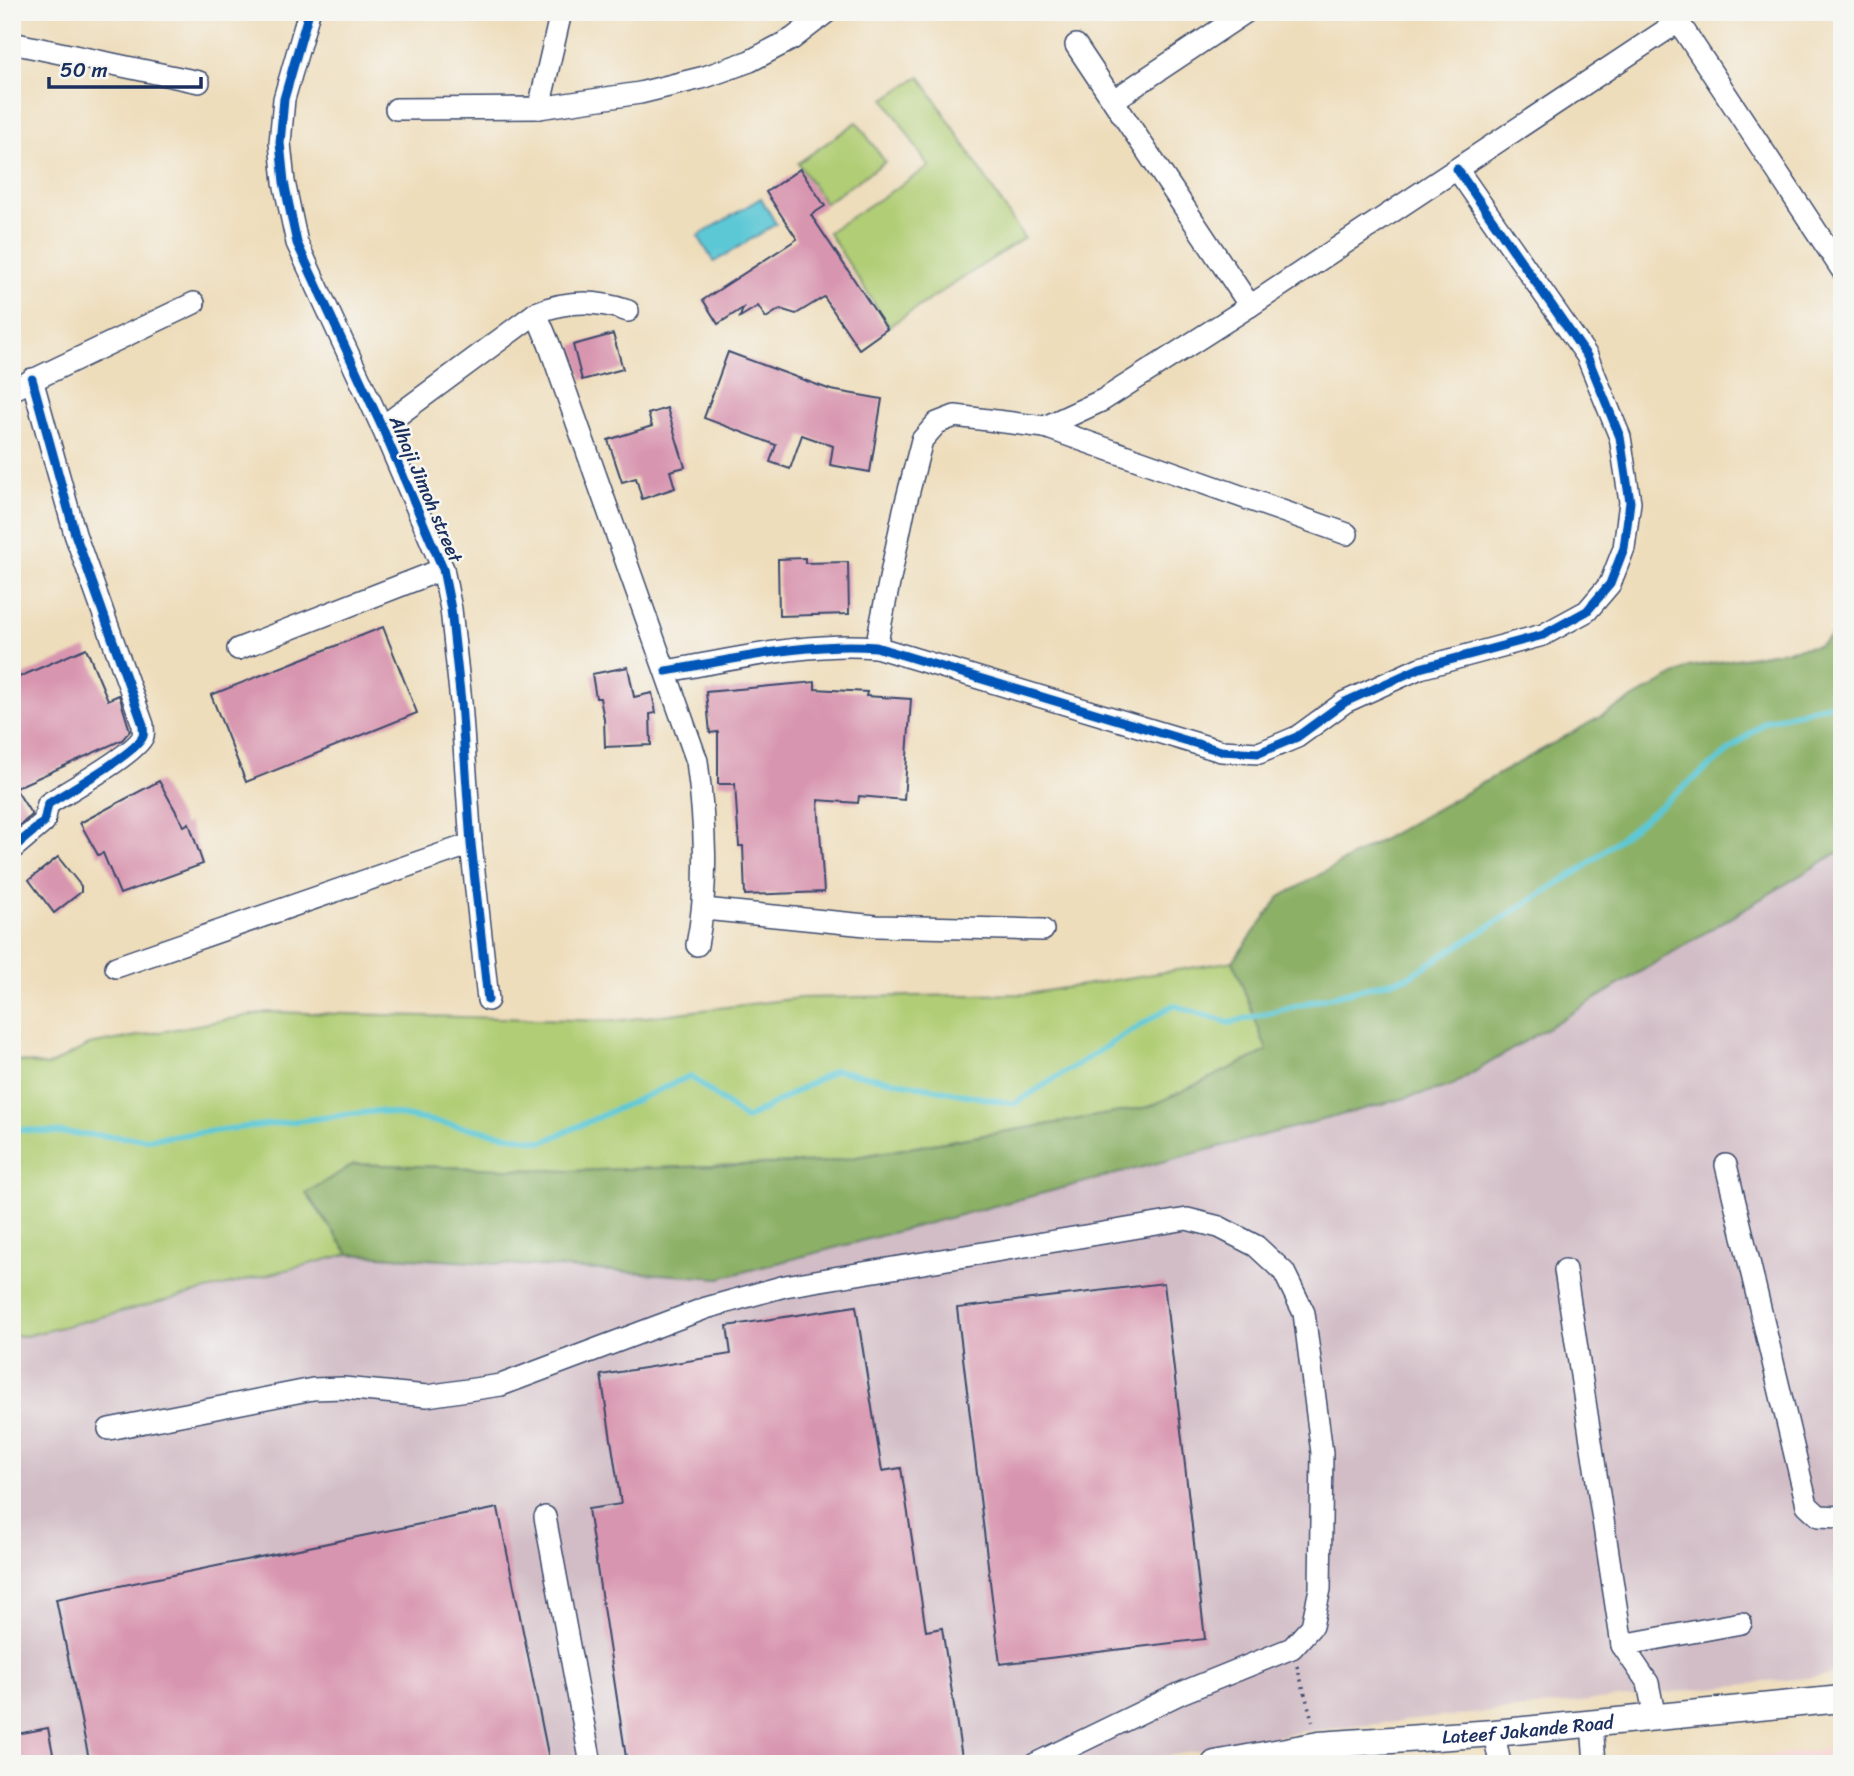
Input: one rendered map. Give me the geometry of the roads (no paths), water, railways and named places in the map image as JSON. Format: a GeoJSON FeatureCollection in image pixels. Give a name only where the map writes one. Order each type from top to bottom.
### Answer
{"type":"FeatureCollection","features":[{"type":"Feature","properties":{"kind":"main road","name":"Lateef Jakande Road"},"geometry":{"type":"LineString","coordinates":[[1215,1764],[1319,1745],[1494,1733],[1842,1699]]}},
{"type":"Feature","properties":{"kind":"street","name":"Alhaji Jimoh street"},"geometry":{"type":"LineString","coordinates":[[309,12],[284,99],[280,143],[284,183],[296,243],[382,427],[443,569],[461,702],[471,844],[488,1000]]}},
{"type":"Feature","properties":{"kind":"street"},"geometry":{"type":"LineString","coordinates":[[539,108],[561,12]]}},
{"type":"Feature","properties":{"kind":"street"},"geometry":{"type":"LineString","coordinates":[[396,109],[539,108],[640,93],[705,77],[750,61],[792,39],[827,12]]}},
{"type":"Feature","properties":{"kind":"street"},"geometry":{"type":"LineString","coordinates":[[1114,100],[1246,12]]}},
{"type":"Feature","properties":{"kind":"street"},"geometry":{"type":"LineString","coordinates":[[1045,428],[1103,400],[1250,306],[1457,169],[1675,17],[1842,270]]}},
{"type":"Feature","properties":{"kind":"street"},"geometry":{"type":"LineString","coordinates":[[12,43],[199,82]]}},
{"type":"Feature","properties":{"kind":"street"},"geometry":{"type":"LineString","coordinates":[[1076,45],[1250,306]]}},
{"type":"Feature","properties":{"kind":"street"},"geometry":{"type":"LineString","coordinates":[[666,671],[759,655],[847,645],[876,647],[1221,751],[1259,752],[1297,737],[1345,702],[1420,668],[1543,635],[1587,611],[1610,584],[1624,548],[1630,502],[1620,437],[1587,356],[1457,169]]}},
{"type":"Feature","properties":{"kind":"street"},"geometry":{"type":"LineString","coordinates":[[382,427],[536,313],[555,305],[585,302],[609,304],[628,311]]}},
{"type":"Feature","properties":{"kind":"street"},"geometry":{"type":"LineString","coordinates":[[12,390],[22,376],[73,363],[194,303]]}},
{"type":"Feature","properties":{"kind":"street"},"geometry":{"type":"LineString","coordinates":[[536,313],[697,761],[703,808],[704,909],[697,945]]}},
{"type":"Feature","properties":{"kind":"street"},"geometry":{"type":"LineString","coordinates":[[12,849],[44,821],[48,804],[114,762],[143,737],[143,725],[22,376]]}},
{"type":"Feature","properties":{"kind":"street"},"geometry":{"type":"LineString","coordinates":[[876,647],[904,510],[922,440],[937,423],[955,416],[1045,428],[1347,534]]}},
{"type":"Feature","properties":{"kind":"street"},"geometry":{"type":"LineString","coordinates":[[239,649],[443,569]]}},
{"type":"Feature","properties":{"kind":"street"},"geometry":{"type":"LineString","coordinates":[[116,967],[471,844]]}},
{"type":"Feature","properties":{"kind":"street"},"geometry":{"type":"LineString","coordinates":[[704,909],[876,926],[1043,930]]}},
{"type":"Feature","properties":{"kind":"street"},"geometry":{"type":"LineString","coordinates":[[1726,1164],[1807,1505],[1819,1516],[1842,1517]]}},
{"type":"Feature","properties":{"kind":"street"},"geometry":{"type":"LineString","coordinates":[[109,1429],[313,1389],[343,1388],[427,1396],[501,1385],[706,1308],[785,1286],[1187,1219],[1219,1227],[1256,1246],[1284,1272],[1304,1313],[1322,1453],[1320,1589],[1312,1626],[1292,1648],[1181,1693],[1035,1764]]}},
{"type":"Feature","properties":{"kind":"street"},"geometry":{"type":"LineString","coordinates":[[1565,1270],[1622,1645],[1648,1683],[1655,1718]]}},
{"type":"Feature","properties":{"kind":"street"},"geometry":{"type":"LineString","coordinates":[[545,1517],[592,1764]]}},
{"type":"Feature","properties":{"kind":"street"},"geometry":{"type":"LineString","coordinates":[[1622,1645],[1741,1623]]}},
{"type":"Feature","properties":{"kind":"street"},"geometry":{"type":"LineString","coordinates":[[1592,1723],[1595,1764]]}},
{"type":"Feature","properties":{"kind":"street"},"geometry":{"type":"LineString","coordinates":[[1494,1733],[1500,1764]]}},
{"type":"Feature","properties":{"kind":"water"},"geometry":{"type":"Polygon","coordinates":[[[761,198],[776,224],[714,262],[698,236],[761,198]]]}},
{"type":"Feature","properties":{"kind":"waterway"},"geometry":{"type":"LineString","coordinates":[[12,1129],[148,1139],[378,1111],[543,1142],[690,1076],[746,1119],[835,1070],[1014,1104],[1173,1005],[1229,1023],[1408,977],[1583,868],[1766,721],[1842,701]]}}]}
